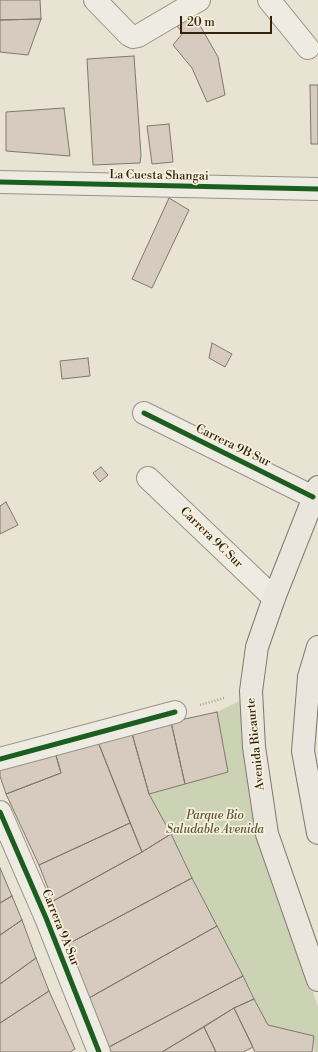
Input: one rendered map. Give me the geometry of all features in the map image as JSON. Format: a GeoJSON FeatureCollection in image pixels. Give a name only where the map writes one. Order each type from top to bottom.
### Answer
{"type":"FeatureCollection","features":[{"type":"Feature","properties":{"kind":"main road","name":"Avenida Ricaurte"},"geometry":{"type":"LineString","coordinates":[[316,492],[256,647],[251,691],[254,747],[268,834],[318,980]]}},
{"type":"Feature","properties":{"kind":"main road"},"geometry":{"type":"LineString","coordinates":[[318,647],[309,677],[303,751],[318,833]]}},
{"type":"Feature","properties":{"kind":"street"},"geometry":{"type":"LineString","coordinates":[[95,0],[129,35],[133,37],[138,36],[199,0]]}},
{"type":"Feature","properties":{"kind":"street"},"geometry":{"type":"LineString","coordinates":[[269,0],[308,48]]}},
{"type":"Feature","properties":{"kind":"street","name":"La Cuesta Shangai"},"geometry":{"type":"LineString","coordinates":[[0,182],[318,189]]}},
{"type":"Feature","properties":{"kind":"street","name":"Carrera 9B Sur"},"geometry":{"type":"LineString","coordinates":[[144,413],[316,492]]}},
{"type":"Feature","properties":{"kind":"street","name":"Carrera 9C Sur"},"geometry":{"type":"LineString","coordinates":[[148,478],[274,598]]}},
{"type":"Feature","properties":{"kind":"street"},"geometry":{"type":"LineString","coordinates":[[0,759],[175,712]]}},
{"type":"Feature","properties":{"kind":"street","name":"Carrera 9A Sur"},"geometry":{"type":"LineString","coordinates":[[0,812],[46,918],[99,1052]]}},
{"type":"Feature","properties":{"kind":"path"},"geometry":{"type":"LineString","coordinates":[[175,712],[251,691]]}},
{"type":"Feature","properties":{"kind":"green space","name":"Parque Bio Saludable Avenida"},"geometry":{"type":"Polygon","coordinates":[[[244,699],[261,834],[318,1007],[318,1052],[314,1052],[313,1036],[268,1025],[149,794],[228,772],[217,712],[244,699]]]}},
{"type":"Feature","properties":{"kind":"building"},"geometry":{"type":"Polygon","coordinates":[[[0,0],[40,0],[41,19],[0,20],[0,0]]]}},
{"type":"Feature","properties":{"kind":"building"},"geometry":{"type":"Polygon","coordinates":[[[194,15],[218,57],[225,95],[207,102],[192,68],[173,45],[183,33],[177,26],[194,15]]]}},
{"type":"Feature","properties":{"kind":"building"},"geometry":{"type":"Polygon","coordinates":[[[41,19],[28,55],[0,52],[0,20],[41,19]]]}},
{"type":"Feature","properties":{"kind":"building"},"geometry":{"type":"Polygon","coordinates":[[[134,56],[141,155],[140,163],[93,165],[87,59],[134,56]]]}},
{"type":"Feature","properties":{"kind":"building"},"geometry":{"type":"Polygon","coordinates":[[[310,85],[318,85],[318,144],[311,144],[310,85]]]}},
{"type":"Feature","properties":{"kind":"building"},"geometry":{"type":"Polygon","coordinates":[[[64,108],[70,156],[6,151],[6,112],[64,108]]]}},
{"type":"Feature","properties":{"kind":"building"},"geometry":{"type":"Polygon","coordinates":[[[169,124],[173,162],[152,164],[147,126],[169,124]]]}},
{"type":"Feature","properties":{"kind":"building"},"geometry":{"type":"Polygon","coordinates":[[[169,198],[189,210],[152,288],[132,279],[169,198]]]}},
{"type":"Feature","properties":{"kind":"building"},"geometry":{"type":"Polygon","coordinates":[[[212,343],[232,354],[225,367],[209,358],[212,343]]]}},
{"type":"Feature","properties":{"kind":"building"},"geometry":{"type":"Polygon","coordinates":[[[88,358],[90,376],[62,379],[60,361],[88,358]]]}},
{"type":"Feature","properties":{"kind":"building"},"geometry":{"type":"Polygon","coordinates":[[[101,467],[108,475],[100,482],[93,473],[101,467]]]}},
{"type":"Feature","properties":{"kind":"building"},"geometry":{"type":"Polygon","coordinates":[[[6,502],[18,525],[0,534],[0,506],[6,502]]]}},
{"type":"Feature","properties":{"kind":"building"},"geometry":{"type":"Polygon","coordinates":[[[217,712],[228,772],[185,784],[171,722],[217,712]]]}},
{"type":"Feature","properties":{"kind":"building"},"geometry":{"type":"Polygon","coordinates":[[[171,722],[185,784],[149,794],[131,730],[171,722]]]}},
{"type":"Feature","properties":{"kind":"building"},"geometry":{"type":"Polygon","coordinates":[[[131,730],[149,794],[171,834],[142,852],[96,737],[131,730]]]}},
{"type":"Feature","properties":{"kind":"building"},"geometry":{"type":"Polygon","coordinates":[[[96,737],[130,823],[39,865],[6,794],[61,773],[53,745],[96,737]]]}},
{"type":"Feature","properties":{"kind":"building"},"geometry":{"type":"Polygon","coordinates":[[[53,745],[61,773],[6,794],[0,776],[0,760],[53,745]]]}},
{"type":"Feature","properties":{"kind":"building"},"geometry":{"type":"Polygon","coordinates":[[[130,823],[142,852],[53,901],[39,865],[130,823]]]}},
{"type":"Feature","properties":{"kind":"building"},"geometry":{"type":"Polygon","coordinates":[[[171,834],[192,878],[68,944],[53,901],[142,852],[171,834]]]}},
{"type":"Feature","properties":{"kind":"building"},"geometry":{"type":"Polygon","coordinates":[[[0,868],[12,896],[0,903],[0,868]]]}},
{"type":"Feature","properties":{"kind":"building"},"geometry":{"type":"Polygon","coordinates":[[[192,878],[217,926],[89,998],[68,944],[192,878]]]}},
{"type":"Feature","properties":{"kind":"building"},"geometry":{"type":"Polygon","coordinates":[[[12,896],[22,920],[0,935],[0,903],[12,896]]]}},
{"type":"Feature","properties":{"kind":"building"},"geometry":{"type":"Polygon","coordinates":[[[22,920],[36,958],[0,984],[0,935],[22,920]]]}},
{"type":"Feature","properties":{"kind":"building"},"geometry":{"type":"Polygon","coordinates":[[[217,926],[243,976],[109,1047],[89,998],[217,926]]]}},
{"type":"Feature","properties":{"kind":"building"},"geometry":{"type":"Polygon","coordinates":[[[36,958],[49,991],[0,1023],[0,984],[36,958]]]}},
{"type":"Feature","properties":{"kind":"building"},"geometry":{"type":"Polygon","coordinates":[[[243,976],[254,999],[234,1008],[162,1052],[111,1052],[109,1047],[243,976]]]}},
{"type":"Feature","properties":{"kind":"building"},"geometry":{"type":"Polygon","coordinates":[[[49,991],[75,1049],[70,1052],[0,1052],[0,1023],[49,991]]]}},
{"type":"Feature","properties":{"kind":"building"},"geometry":{"type":"Polygon","coordinates":[[[254,999],[268,1025],[314,1036],[312,1052],[255,1052],[234,1008],[254,999]]]}},
{"type":"Feature","properties":{"kind":"building"},"geometry":{"type":"Polygon","coordinates":[[[234,1008],[253,1047],[243,1052],[216,1052],[204,1027],[234,1008]]]}},
{"type":"Feature","properties":{"kind":"building"},"geometry":{"type":"Polygon","coordinates":[[[204,1027],[216,1052],[162,1052],[204,1027]]]}},
{"type":"Feature","properties":{"kind":"cycle path"},"geometry":{"type":"LineString","coordinates":[[0,182],[318,189]]}},
{"type":"Feature","properties":{"kind":"cycle path"},"geometry":{"type":"LineString","coordinates":[[144,413],[313,497]]}},
{"type":"Feature","properties":{"kind":"cycle path"},"geometry":{"type":"LineString","coordinates":[[0,759],[175,712]]}},
{"type":"Feature","properties":{"kind":"cycle path"},"geometry":{"type":"LineString","coordinates":[[0,812],[46,918],[99,1052]]}}]}
